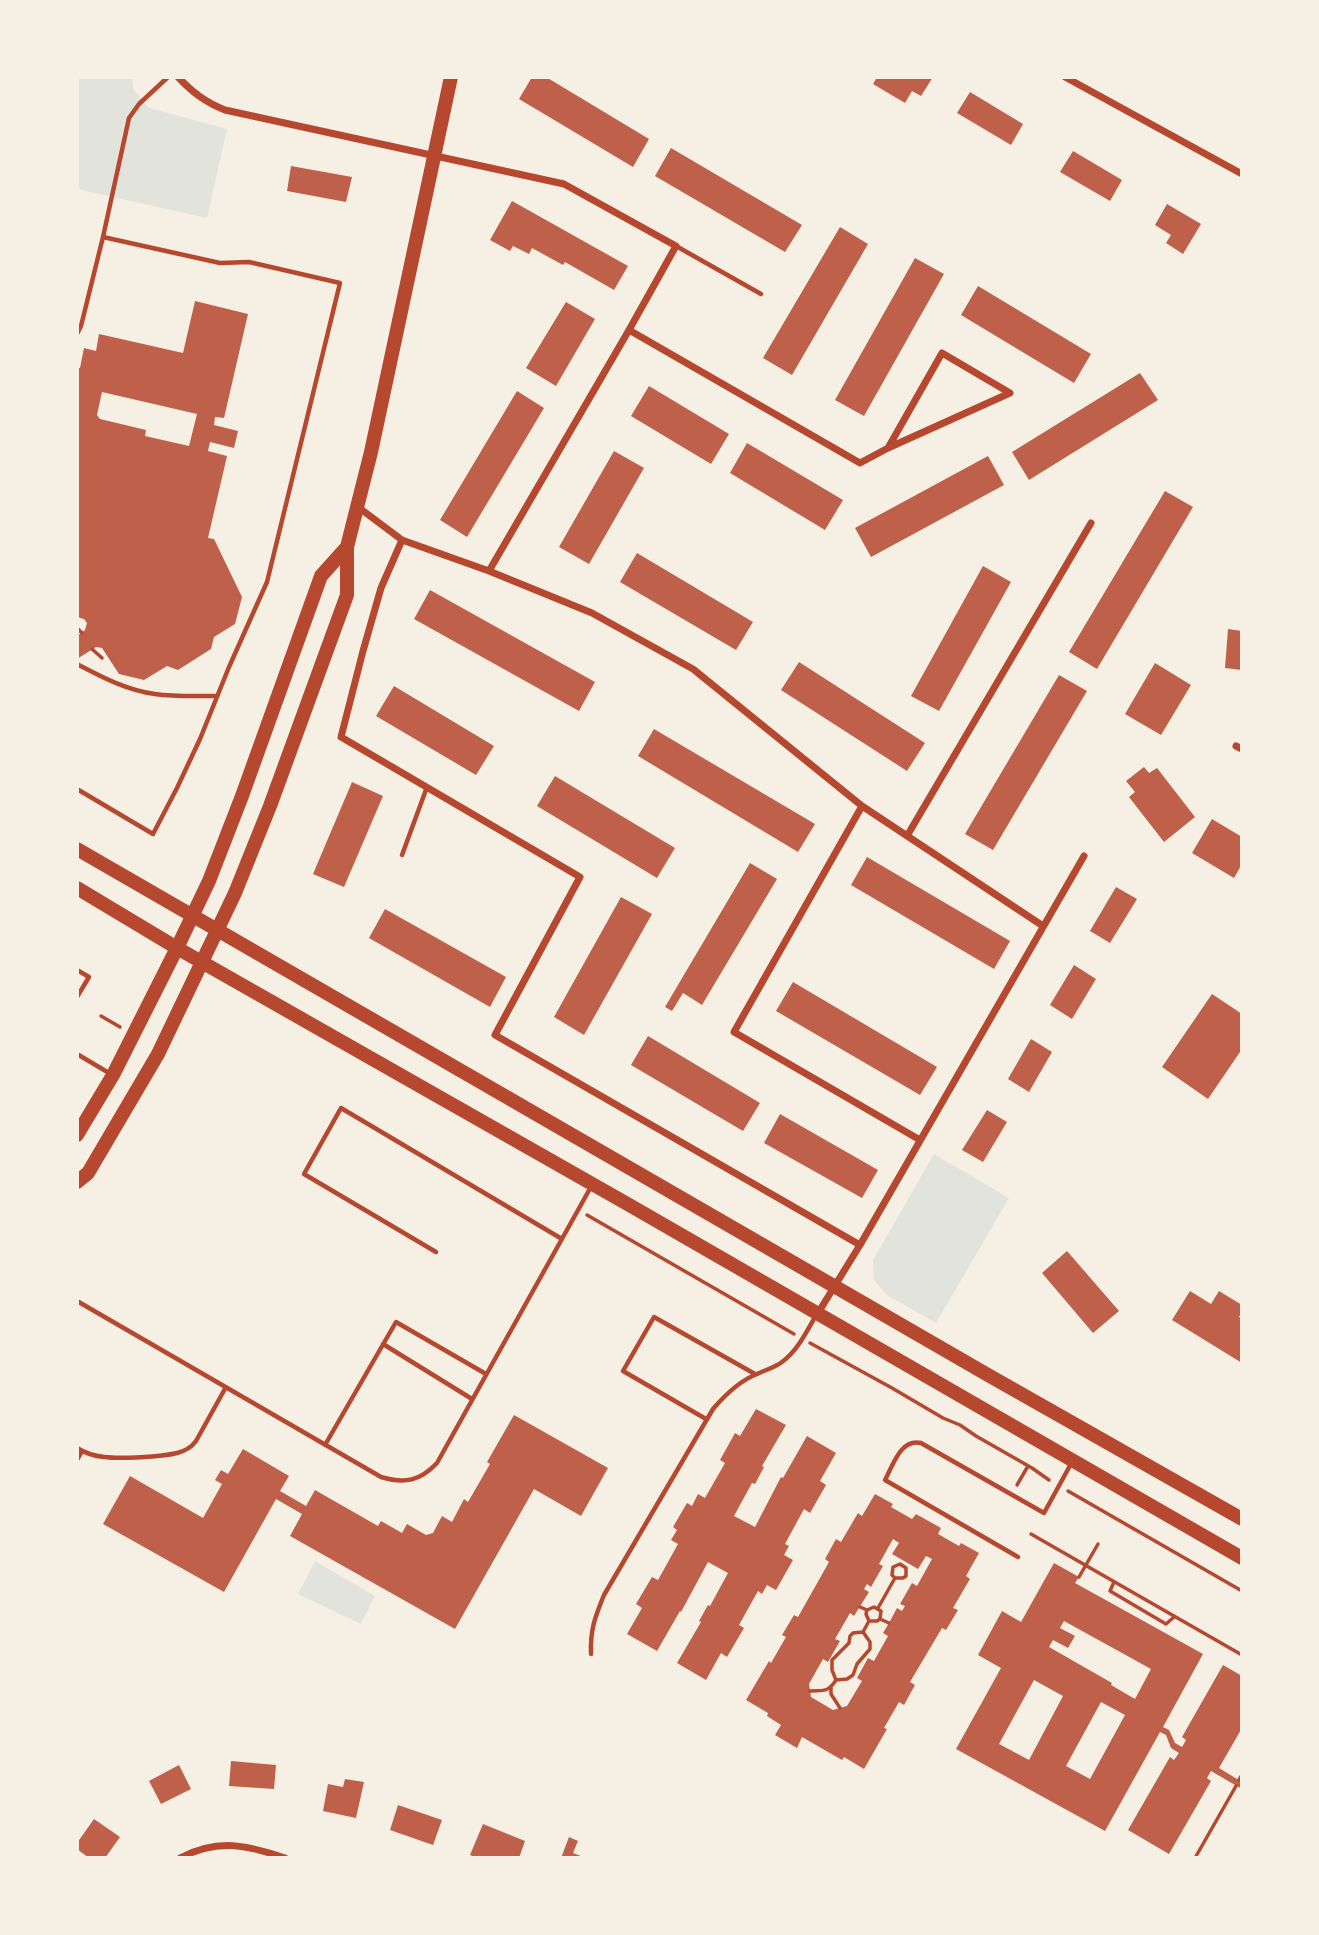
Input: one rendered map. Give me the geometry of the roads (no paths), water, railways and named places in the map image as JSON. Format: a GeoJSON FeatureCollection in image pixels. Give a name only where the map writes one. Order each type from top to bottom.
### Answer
{"type":"FeatureCollection","features":[{"type":"Feature","properties":{"kind":"main road"},"geometry":{"type":"LineString","coordinates":[[77,1182],[88,1173],[158,1054],[218,931],[270,806],[347,595],[347,547],[451,77]]}},
{"type":"Feature","properties":{"kind":"main road"},"geometry":{"type":"LineString","coordinates":[[79,1127],[113,1074],[209,881],[321,576],[347,547]]}},
{"type":"Feature","properties":{"kind":"main road"},"geometry":{"type":"LineString","coordinates":[[77,849],[1242,1519]]}},
{"type":"Feature","properties":{"kind":"main road"},"geometry":{"type":"LineString","coordinates":[[77,888],[177,948],[1242,1558]]}},
{"type":"Feature","properties":{"kind":"street"},"geometry":{"type":"LineString","coordinates":[[178,77],[195,94],[225,110],[564,184],[676,246],[489,571]]}},
{"type":"Feature","properties":{"kind":"street"},"geometry":{"type":"LineString","coordinates":[[1065,77],[1242,174]]}},
{"type":"Feature","properties":{"kind":"street"},"geometry":{"type":"LineString","coordinates":[[629,330],[860,463],[1010,393],[942,353],[888,448]]}},
{"type":"Feature","properties":{"kind":"street"},"geometry":{"type":"LineString","coordinates":[[358,507],[402,540],[593,612],[693,669],[862,806],[1043,926]]}},
{"type":"Feature","properties":{"kind":"street"},"geometry":{"type":"LineString","coordinates":[[907,836],[1091,523]]}},
{"type":"Feature","properties":{"kind":"street"},"geometry":{"type":"LineString","coordinates":[[402,540],[381,588],[341,737],[580,877],[495,1035],[860,1245]]}},
{"type":"Feature","properties":{"kind":"street"},"geometry":{"type":"LineString","coordinates":[[862,806],[734,1032],[920,1140]]}},
{"type":"Feature","properties":{"kind":"street"},"geometry":{"type":"LineString","coordinates":[[818,1314],[1084,856]]}},
{"type":"Feature","properties":{"kind":"street"},"geometry":{"type":"LineString","coordinates":[[180,1858],[211,1846],[231,1845],[254,1847],[285,1858]]}},
{"type":"Feature","properties":{"kind":"lane"},"geometry":{"type":"LineString","coordinates":[[77,334],[82,326],[129,118],[139,104],[168,77]]}},
{"type":"Feature","properties":{"kind":"lane"},"geometry":{"type":"LineString","coordinates":[[77,789],[153,834],[200,739],[216,696],[267,582],[340,283],[249,262],[220,263],[103,237]]}},
{"type":"Feature","properties":{"kind":"lane"},"geometry":{"type":"LineString","coordinates":[[676,246],[761,294]]}},
{"type":"Feature","properties":{"kind":"lane"},"geometry":{"type":"LineString","coordinates":[[77,664],[109,681],[142,691],[216,696]]}},
{"type":"Feature","properties":{"kind":"lane"},"geometry":{"type":"LineString","coordinates":[[402,855],[427,788]]}},
{"type":"Feature","properties":{"kind":"lane"},"geometry":{"type":"LineString","coordinates":[[77,970],[89,976],[77,997]]}},
{"type":"Feature","properties":{"kind":"lane"},"geometry":{"type":"LineString","coordinates":[[77,1054],[113,1074]]}},
{"type":"Feature","properties":{"kind":"lane"},"geometry":{"type":"LineString","coordinates":[[436,1252],[304,1174],[341,1108],[562,1239]]}},
{"type":"Feature","properties":{"kind":"lane"},"geometry":{"type":"LineString","coordinates":[[77,1301],[381,1477],[393,1480],[416,1479],[428,1473],[437,1463],[592,1184]]}},
{"type":"Feature","properties":{"kind":"lane"},"geometry":{"type":"LineString","coordinates":[[591,1654],[590,1634],[604,1595],[706,1419],[728,1392],[790,1355],[818,1314]]}},
{"type":"Feature","properties":{"kind":"lane"},"geometry":{"type":"LineString","coordinates":[[706,1419],[623,1371],[654,1317],[755,1374]]}},
{"type":"Feature","properties":{"kind":"lane"},"geometry":{"type":"LineString","coordinates":[[325,1445],[396,1322],[486,1374]]}},
{"type":"Feature","properties":{"kind":"lane"},"geometry":{"type":"LineString","coordinates":[[383,1344],[472,1399]]}},
{"type":"Feature","properties":{"kind":"lane"},"geometry":{"type":"LineString","coordinates":[[77,1460],[80,1449],[98,1456],[117,1457],[184,1451],[196,1441],[226,1387]]}},
{"type":"Feature","properties":{"kind":"lane"},"geometry":{"type":"LineString","coordinates":[[1018,1557],[885,1480],[904,1447],[911,1442],[921,1443],[1044,1513],[1073,1461]]}}]}
